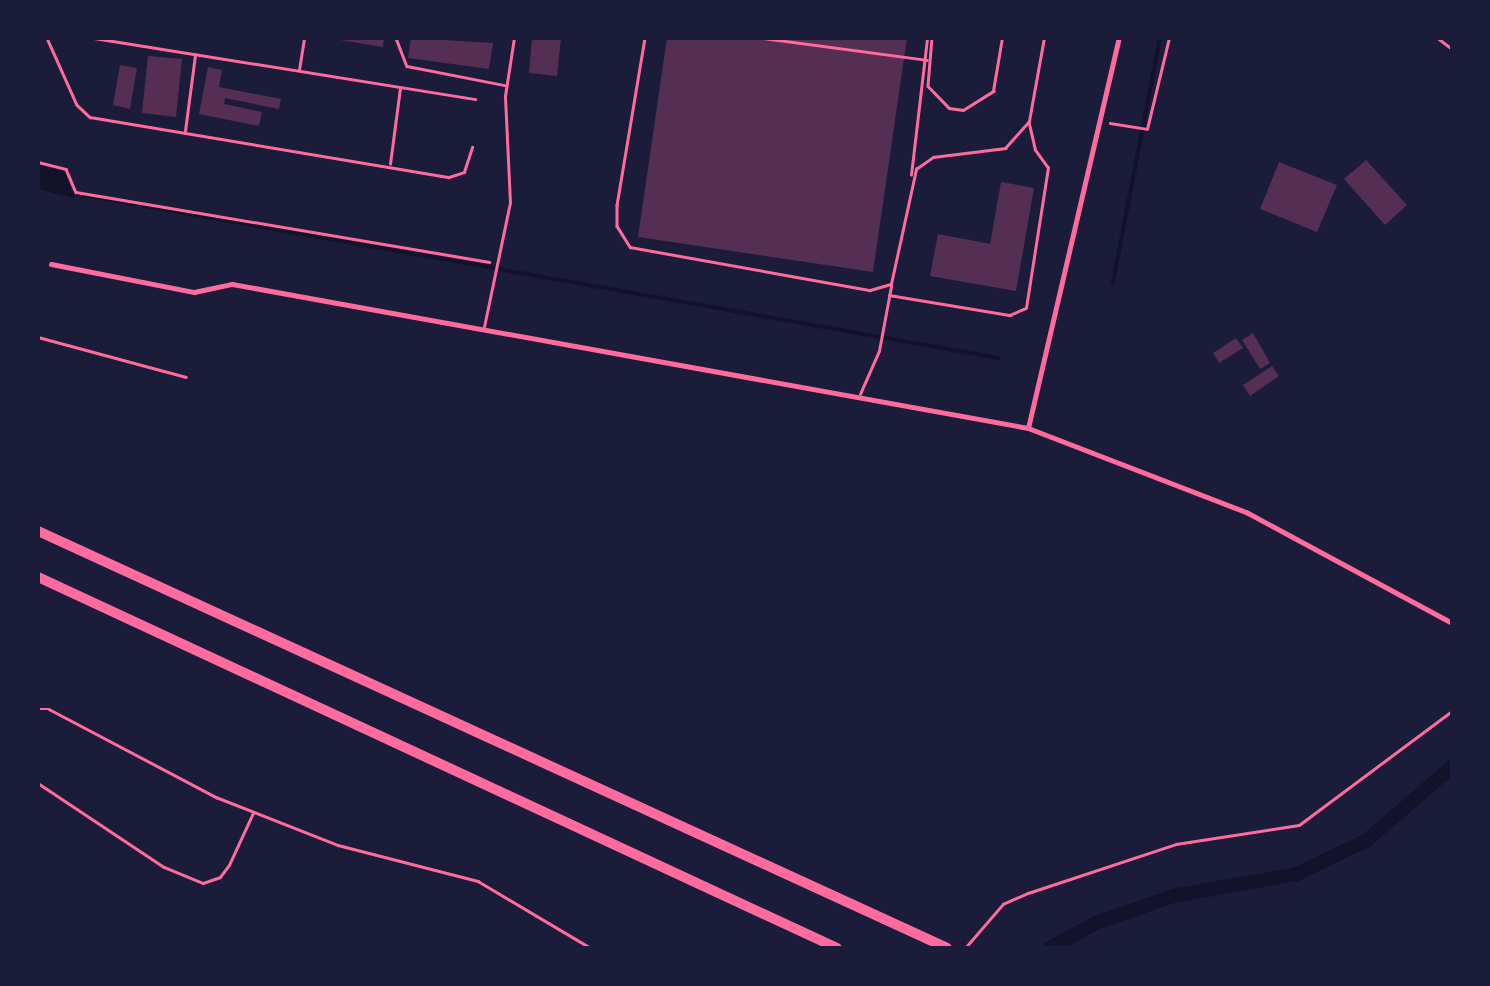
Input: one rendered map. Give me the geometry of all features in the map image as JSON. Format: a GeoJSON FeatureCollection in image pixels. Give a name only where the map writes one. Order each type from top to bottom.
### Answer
{"type":"FeatureCollection","features":[{"type":"Feature","properties":{"kind":"highway"},"geometry":{"type":"LineString","coordinates":[[38,531],[947,948]]}},
{"type":"Feature","properties":{"kind":"highway"},"geometry":{"type":"LineString","coordinates":[[38,577],[837,948]]}},
{"type":"Feature","properties":{"kind":"street"},"geometry":{"type":"LineString","coordinates":[[1028,428],[1118,38]]}},
{"type":"Feature","properties":{"kind":"street"},"geometry":{"type":"LineString","coordinates":[[52,264],[194,292],[232,284],[860,394],[1028,428],[1246,512],[1452,624]]}},
{"type":"Feature","properties":{"kind":"lane"},"geometry":{"type":"LineString","coordinates":[[47,38],[84,114],[458,176],[468,166],[472,147]]}},
{"type":"Feature","properties":{"kind":"lane"},"geometry":{"type":"LineString","coordinates":[[94,38],[475,99]]}},
{"type":"Feature","properties":{"kind":"lane"},"geometry":{"type":"LineString","coordinates":[[299,70],[304,38]]}},
{"type":"Feature","properties":{"kind":"lane"},"geometry":{"type":"LineString","coordinates":[[396,38],[408,66],[505,85]]}},
{"type":"Feature","properties":{"kind":"lane"},"geometry":{"type":"LineString","coordinates":[[483,331],[510,203],[505,85],[514,38]]}},
{"type":"Feature","properties":{"kind":"lane"},"geometry":{"type":"LineString","coordinates":[[644,38],[618,205],[617,226],[630,248],[870,290],[891,284]]}},
{"type":"Feature","properties":{"kind":"lane"},"geometry":{"type":"LineString","coordinates":[[762,38],[928,60]]}},
{"type":"Feature","properties":{"kind":"lane"},"geometry":{"type":"LineString","coordinates":[[929,38],[928,86],[942,104],[978,106],[993,90],[1002,38]]}},
{"type":"Feature","properties":{"kind":"lane"},"geometry":{"type":"LineString","coordinates":[[860,394],[879,350],[890,295],[911,178],[929,38]]}},
{"type":"Feature","properties":{"kind":"lane"},"geometry":{"type":"LineString","coordinates":[[890,295],[996,314],[1026,308],[1048,168],[1035,150],[1029,121],[1044,38]]}},
{"type":"Feature","properties":{"kind":"lane"},"geometry":{"type":"LineString","coordinates":[[185,132],[195,54]]}},
{"type":"Feature","properties":{"kind":"lane"},"geometry":{"type":"LineString","coordinates":[[390,166],[401,86]]}},
{"type":"Feature","properties":{"kind":"lane"},"geometry":{"type":"LineString","coordinates":[[911,178],[933,158],[1005,148],[1029,121]]}},
{"type":"Feature","properties":{"kind":"lane"},"geometry":{"type":"LineString","coordinates":[[38,709],[49,709],[254,812],[338,846],[478,881],[592,948]]}},
{"type":"Feature","properties":{"kind":"lane"},"geometry":{"type":"LineString","coordinates":[[965,948],[1003,904],[1084,872],[1176,844],[1299,825],[1452,712]]}},
{"type":"Feature","properties":{"kind":"lane"},"geometry":{"type":"LineString","coordinates":[[38,783],[164,867],[202,882],[220,878],[254,812]]}},
{"type":"Feature","properties":{"kind":"path"},"geometry":{"type":"LineString","coordinates":[[1099,121],[1147,129],[1170,38]]}},
{"type":"Feature","properties":{"kind":"path"},"geometry":{"type":"LineString","coordinates":[[1438,38],[1452,49]]}},
{"type":"Feature","properties":{"kind":"path"},"geometry":{"type":"LineString","coordinates":[[38,162],[66,169],[76,192],[496,264]]}},
{"type":"Feature","properties":{"kind":"path"},"geometry":{"type":"LineString","coordinates":[[38,337],[186,377]]}},
{"type":"Feature","properties":{"kind":"shaded area"},"geometry":{"type":"Polygon","coordinates":[[[38,164],[65,172],[74,198],[38,189],[38,164]]]}},
{"type":"Feature","properties":{"kind":"building"},"geometry":{"type":"Polygon","coordinates":[[[328,38],[384,38],[383,47],[328,38]]]}},
{"type":"Feature","properties":{"kind":"building"},"geometry":{"type":"Polygon","coordinates":[[[411,38],[493,43],[489,69],[408,58],[411,38]]]}},
{"type":"Feature","properties":{"kind":"building"},"geometry":{"type":"Polygon","coordinates":[[[532,38],[561,38],[557,76],[529,73],[532,38]]]}},
{"type":"Feature","properties":{"kind":"building"},"geometry":{"type":"Polygon","coordinates":[[[667,38],[907,38],[873,272],[638,237],[667,38]]]}},
{"type":"Feature","properties":{"kind":"building"},"geometry":{"type":"Polygon","coordinates":[[[148,56],[182,59],[176,117],[142,113],[148,56]]]}},
{"type":"Feature","properties":{"kind":"building"},"geometry":{"type":"Polygon","coordinates":[[[120,65],[137,68],[130,109],[113,105],[120,65]]]}},
{"type":"Feature","properties":{"kind":"building"},"geometry":{"type":"Polygon","coordinates":[[[208,67],[222,70],[219,87],[281,99],[279,109],[225,98],[224,104],[262,112],[259,126],[199,114],[208,67]]]}},
{"type":"Feature","properties":{"kind":"building"},"geometry":{"type":"Polygon","coordinates":[[[1366,160],[1407,205],[1385,225],[1344,179],[1366,160]]]}},
{"type":"Feature","properties":{"kind":"building"},"geometry":{"type":"Polygon","coordinates":[[[1279,162],[1337,185],[1317,232],[1260,209],[1279,162]]]}},
{"type":"Feature","properties":{"kind":"building"},"geometry":{"type":"Polygon","coordinates":[[[1001,182],[1034,188],[1016,291],[930,276],[938,234],[990,244],[1001,182]]]}},
{"type":"Feature","properties":{"kind":"building"},"geometry":{"type":"Polygon","coordinates":[[[1253,333],[1270,363],[1260,369],[1242,340],[1253,333]]]}},
{"type":"Feature","properties":{"kind":"building"},"geometry":{"type":"Polygon","coordinates":[[[1236,338],[1243,348],[1219,363],[1213,353],[1236,338]]]}},
{"type":"Feature","properties":{"kind":"building"},"geometry":{"type":"Polygon","coordinates":[[[1272,366],[1279,376],[1250,396],[1243,385],[1272,366]]]}},
{"type":"Feature","properties":{"kind":"waterway"},"geometry":{"type":"LineString","coordinates":[[1113,282],[1160,38]]}},
{"type":"Feature","properties":{"kind":"waterway"},"geometry":{"type":"LineString","coordinates":[[72,193],[998,358]]}},
{"type":"Feature","properties":{"kind":"waterway"},"geometry":{"type":"LineString","coordinates":[[1050,948],[1096,923],[1173,896],[1297,874],[1367,840],[1452,767]]}}]}
